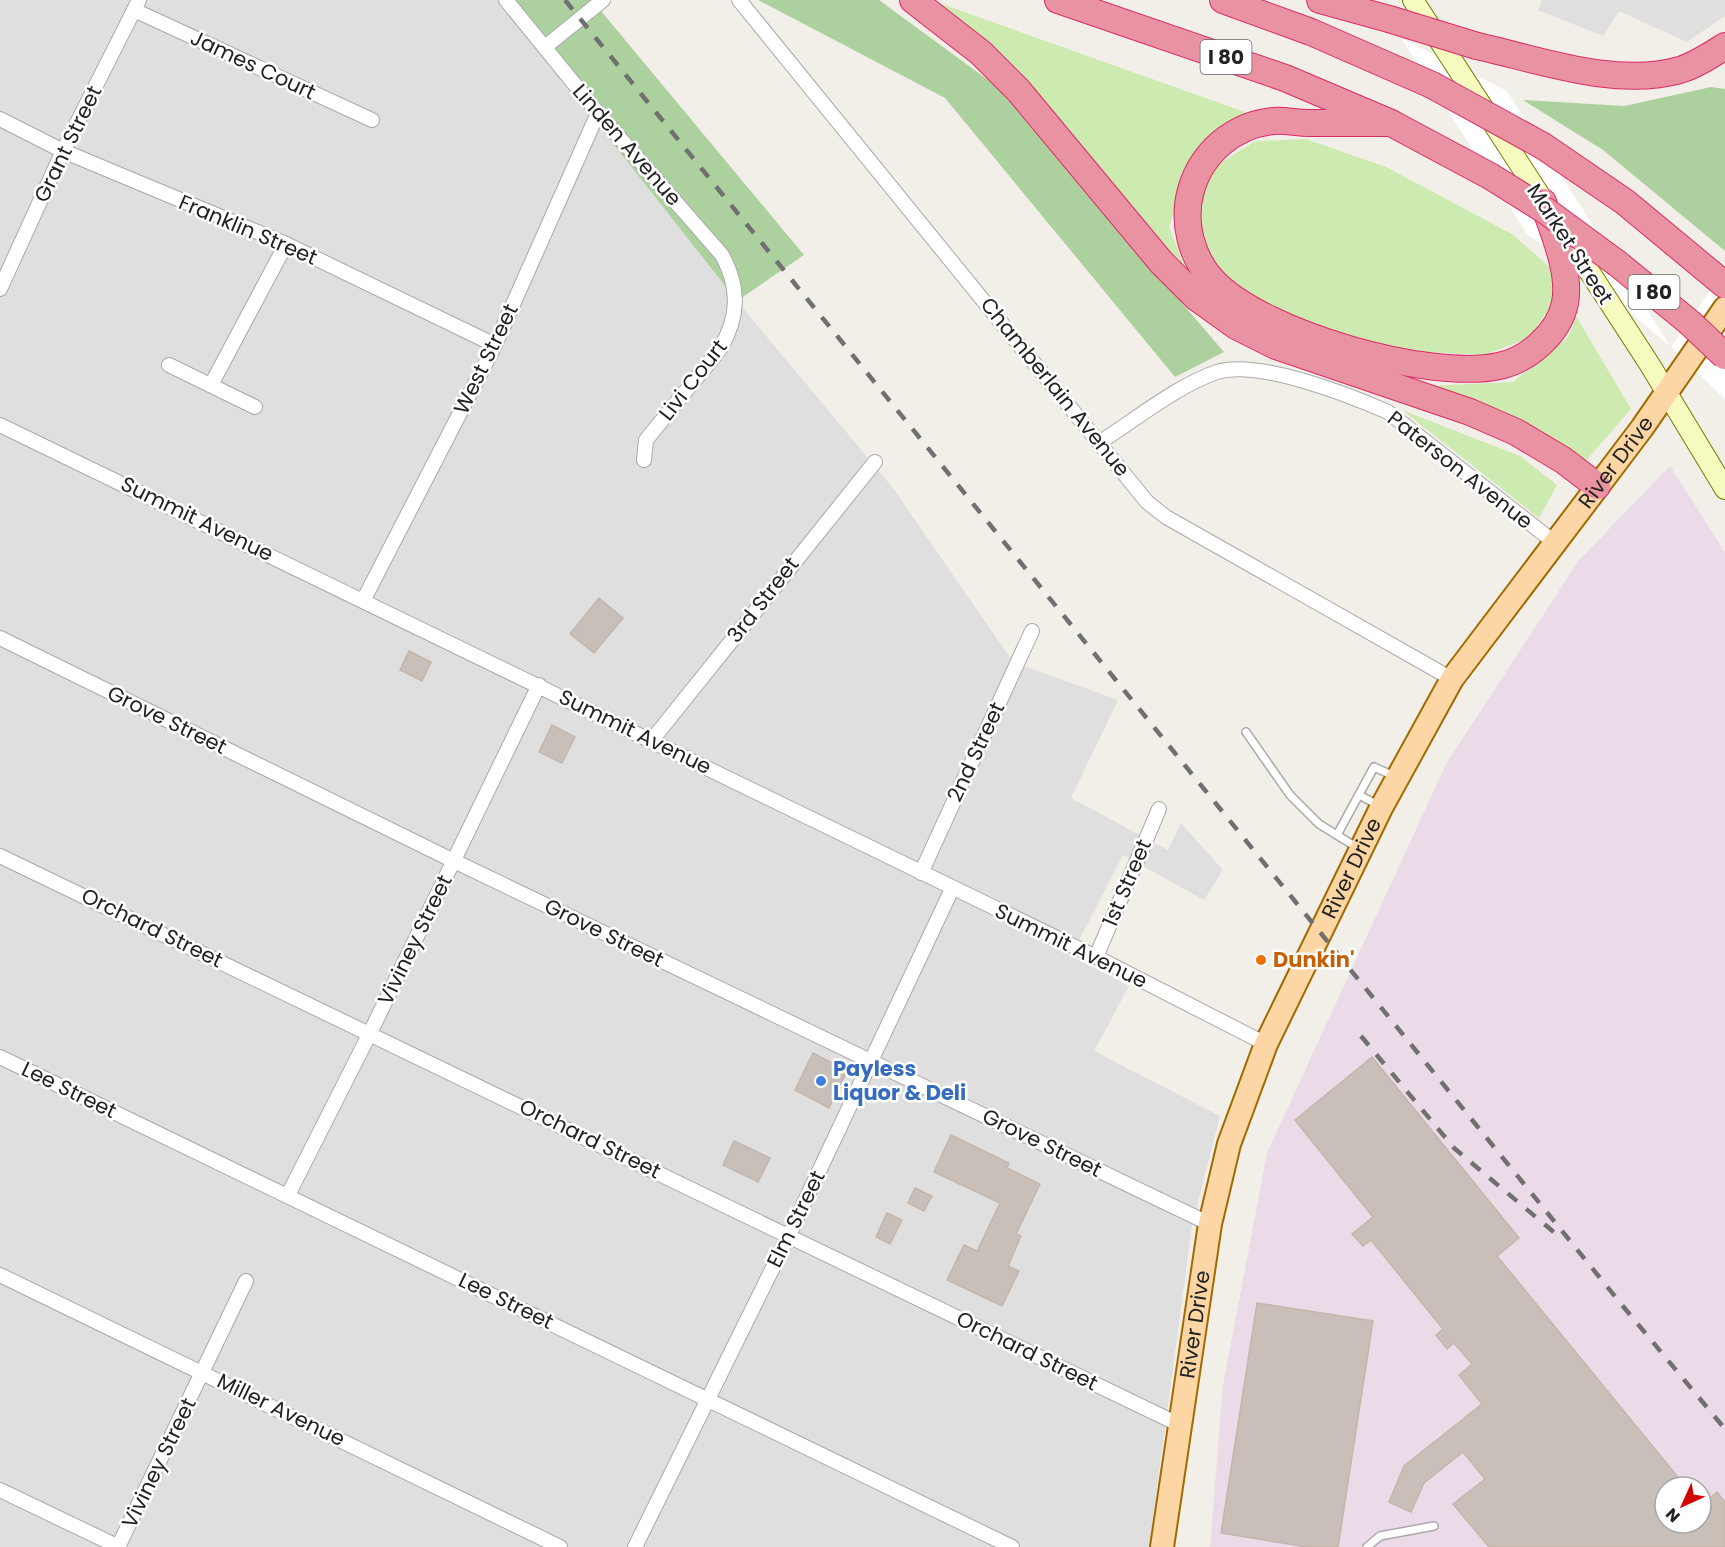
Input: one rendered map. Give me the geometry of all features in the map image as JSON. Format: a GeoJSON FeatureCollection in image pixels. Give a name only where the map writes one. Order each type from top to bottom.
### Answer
{"type":"FeatureCollection","features":[{"type":"Feature","properties":{"kind":"highway"},"geometry":{"type":"LineString","coordinates":[[913,0],[981,53],[1018,90],[1161,262],[1197,298],[1236,326],[1276,346],[1470,412],[1516,432],[1563,460],[1597,486]]}},
{"type":"Feature","properties":{"kind":"highway","name":"I 80"},"geometry":{"type":"LineString","coordinates":[[1058,0],[1286,78],[1391,123],[1490,176],[1546,211],[1618,264],[1689,322],[1725,356]]}},
{"type":"Feature","properties":{"kind":"highway","name":"I 80"},"geometry":{"type":"LineString","coordinates":[[1223,0],[1320,35],[1432,85],[1543,146],[1625,202],[1722,282]]}},
{"type":"Feature","properties":{"kind":"highway"},"geometry":{"type":"LineString","coordinates":[[1320,0],[1477,46],[1570,67],[1613,74],[1652,74],[1681,70],[1725,46]]}},
{"type":"Feature","properties":{"kind":"highway"},"geometry":{"type":"LineString","coordinates":[[1391,123],[1274,121],[1244,129],[1219,145],[1199,169],[1189,198],[1187,213],[1194,250],[1214,282],[1255,312],[1288,328],[1356,351],[1437,366],[1497,367],[1515,361],[1540,345],[1556,324],[1565,302],[1563,275],[1556,242],[1543,202]]}},
{"type":"Feature","properties":{"kind":"main road","name":"Market Street"},"geometry":{"type":"LineString","coordinates":[[1413,0],[1667,393],[1725,489]]}},
{"type":"Feature","properties":{"kind":"main road","name":"River Drive"},"geometry":{"type":"LineString","coordinates":[[1162,1547],[1178,1424],[1210,1224],[1229,1144],[1266,1044],[1360,849],[1452,679],[1667,393],[1725,308]]}},
{"type":"Feature","properties":{"kind":"street","name":"Linden Avenue"},"geometry":{"type":"LineString","coordinates":[[506,0],[598,113],[722,255],[730,270],[736,296]]}},
{"type":"Feature","properties":{"kind":"street"},"geometry":{"type":"LineString","coordinates":[[545,47],[603,0]]}},
{"type":"Feature","properties":{"kind":"street","name":"Chamberlain Avenue"},"geometry":{"type":"LineString","coordinates":[[739,0],[1147,502],[1166,517],[1452,679]]}},
{"type":"Feature","properties":{"kind":"street","name":"James Court"},"geometry":{"type":"LineString","coordinates":[[136,5],[372,120]]}},
{"type":"Feature","properties":{"kind":"street","name":"Grant Street"},"geometry":{"type":"LineString","coordinates":[[0,289],[63,151],[136,5]]}},
{"type":"Feature","properties":{"kind":"street","name":"West Street"},"geometry":{"type":"LineString","coordinates":[[364,599],[495,345],[598,113]]}},
{"type":"Feature","properties":{"kind":"street","name":"Franklin Street"},"geometry":{"type":"LineString","coordinates":[[0,119],[63,151],[286,244],[495,345]]}},
{"type":"Feature","properties":{"kind":"street"},"geometry":{"type":"LineString","coordinates":[[211,385],[286,244]]}},
{"type":"Feature","properties":{"kind":"street","name":"Livi Court"},"geometry":{"type":"LineString","coordinates":[[644,460],[646,440],[720,349],[730,333],[735,315],[736,296]]}},
{"type":"Feature","properties":{"kind":"street"},"geometry":{"type":"LineString","coordinates":[[169,365],[255,407]]}},
{"type":"Feature","properties":{"kind":"street","name":"Paterson Avenue"},"geometry":{"type":"LineString","coordinates":[[1100,442],[1196,381],[1219,372],[1244,368],[1265,371],[1362,401],[1388,412],[1554,542]]}},
{"type":"Feature","properties":{"kind":"street","name":"Summit Avenue"},"geometry":{"type":"LineString","coordinates":[[0,425],[364,599],[952,889],[1096,957],[1266,1044]]}},
{"type":"Feature","properties":{"kind":"street","name":"3rd Street"},"geometry":{"type":"LineString","coordinates":[[652,740],[875,462]]}},
{"type":"Feature","properties":{"kind":"street","name":"2nd Street"},"geometry":{"type":"LineString","coordinates":[[921,873],[1032,631]]}},
{"type":"Feature","properties":{"kind":"street","name":"Grove Street"},"geometry":{"type":"LineString","coordinates":[[0,638],[454,861],[1210,1224]]}},
{"type":"Feature","properties":{"kind":"street","name":"Viviney Street"},"geometry":{"type":"LineString","coordinates":[[288,1195],[370,1033],[539,685]]}},
{"type":"Feature","properties":{"kind":"street","name":"1st Street"},"geometry":{"type":"LineString","coordinates":[[1096,957],[1159,809]]}},
{"type":"Feature","properties":{"kind":"street","name":"Orchard Street"},"geometry":{"type":"LineString","coordinates":[[0,856],[1178,1424]]}},
{"type":"Feature","properties":{"kind":"street","name":"Elm Street"},"geometry":{"type":"LineString","coordinates":[[635,1547],[789,1235],[952,889]]}},
{"type":"Feature","properties":{"kind":"street","name":"Lee Street"},"geometry":{"type":"LineString","coordinates":[[0,1057],[1012,1547]]}},
{"type":"Feature","properties":{"kind":"street","name":"Miller Avenue"},"geometry":{"type":"LineString","coordinates":[[0,1275],[203,1371],[560,1547]]}},
{"type":"Feature","properties":{"kind":"street","name":"Viviney Street"},"geometry":{"type":"LineString","coordinates":[[118,1547],[246,1281]]}},
{"type":"Feature","properties":{"kind":"street"},"geometry":{"type":"LineString","coordinates":[[0,1490],[118,1547]]}},
{"type":"Feature","properties":{"kind":"lane"},"geometry":{"type":"LineString","coordinates":[[1246,732],[1290,795],[1319,824],[1360,849]]}},
{"type":"Feature","properties":{"kind":"lane"},"geometry":{"type":"LineString","coordinates":[[1337,835],[1374,767],[1397,777]]}},
{"type":"Feature","properties":{"kind":"lane"},"geometry":{"type":"LineString","coordinates":[[1359,795],[1382,808]]}},
{"type":"Feature","properties":{"kind":"lane"},"geometry":{"type":"LineString","coordinates":[[1367,1547],[1380,1536],[1434,1526]]}},
{"type":"Feature","properties":{"kind":"shaded area"},"geometry":{"type":"Polygon","coordinates":[[[0,0],[500,0],[737,301],[893,488],[1013,662],[1118,700],[1071,798],[1168,850],[1181,823],[1223,870],[1204,900],[1123,855],[1071,956],[1129,986],[1094,1051],[1220,1116],[1192,1226],[1149,1547],[0,1547],[0,0]]]}},
{"type":"Feature","properties":{"kind":"shaded area"},"geometry":{"type":"Polygon","coordinates":[[[1542,0],[1725,0],[1725,16],[1687,42],[1619,11],[1603,36],[1538,10],[1542,0]]]}},
{"type":"Feature","properties":{"kind":"shaded area"},"geometry":{"type":"Polygon","coordinates":[[[1670,466],[1725,552],[1725,1547],[1210,1547],[1223,1385],[1267,1153],[1446,764],[1579,560],[1670,466]]]}},
{"type":"Feature","properties":{"kind":"green space"},"geometry":{"type":"Polygon","coordinates":[[[500,0],[601,0],[596,5],[804,255],[737,301],[500,0]]]}},
{"type":"Feature","properties":{"kind":"green space"},"geometry":{"type":"Polygon","coordinates":[[[758,0],[879,0],[995,85],[1224,352],[1175,377],[945,98],[758,0]]]}},
{"type":"Feature","properties":{"kind":"green space"},"geometry":{"type":"Polygon","coordinates":[[[942,4],[1256,116],[1191,159],[1169,227],[1192,285],[1017,77],[942,4]]]}},
{"type":"Feature","properties":{"kind":"green space"},"geometry":{"type":"Polygon","coordinates":[[[1711,87],[1725,89],[1725,251],[1603,150],[1523,100],[1624,106],[1711,87]]]}},
{"type":"Feature","properties":{"kind":"green space"},"geometry":{"type":"Polygon","coordinates":[[[1306,139],[1386,167],[1512,234],[1551,268],[1553,303],[1529,338],[1484,355],[1396,350],[1310,327],[1246,298],[1206,262],[1193,215],[1211,169],[1255,141],[1306,139]]]}},
{"type":"Feature","properties":{"kind":"green space"},"geometry":{"type":"Polygon","coordinates":[[[1576,316],[1631,409],[1585,462],[1427,386],[1513,382],[1568,337],[1576,316]]]}},
{"type":"Feature","properties":{"kind":"green space"},"geometry":{"type":"Polygon","coordinates":[[[1402,410],[1520,456],[1557,485],[1539,518],[1402,410]]]}},
{"type":"Feature","properties":{"kind":"pier"},"geometry":{"type":"Polygon","coordinates":[[[1401,38],[1507,91],[1670,346],[1592,281],[1528,235],[1401,38]]]}},
{"type":"Feature","properties":{"kind":"pier"},"geometry":{"type":"Polygon","coordinates":[[[1725,269],[1725,399],[1671,347],[1725,269]]]}},
{"type":"Feature","properties":{"kind":"building"},"geometry":{"type":"Polygon","coordinates":[[[599,598],[623,618],[594,653],[570,634],[599,598]]]}},
{"type":"Feature","properties":{"kind":"building"},"geometry":{"type":"Polygon","coordinates":[[[409,651],[431,662],[422,681],[400,670],[409,651]]]}},
{"type":"Feature","properties":{"kind":"building"},"geometry":{"type":"Polygon","coordinates":[[[552,725],[575,737],[562,763],[539,752],[552,725]]]}},
{"type":"Feature","properties":{"kind":"building","name":"Payless Liquor & Deli"},"geometry":{"type":"Polygon","coordinates":[[[813,1053],[847,1071],[829,1108],[795,1090],[813,1053]]]}},
{"type":"Feature","properties":{"kind":"building"},"geometry":{"type":"Polygon","coordinates":[[[1372,1057],[1519,1238],[1497,1256],[1676,1475],[1653,1475],[1653,1535],[1713,1535],[1713,1495],[1717,1492],[1725,1502],[1725,1547],[1489,1547],[1453,1504],[1485,1479],[1463,1452],[1424,1483],[1411,1512],[1389,1502],[1404,1466],[1482,1404],[1459,1375],[1472,1364],[1454,1343],[1447,1349],[1436,1335],[1443,1329],[1371,1240],[1363,1246],[1352,1234],[1373,1217],[1295,1120],[1372,1057]]]}},
{"type":"Feature","properties":{"kind":"building"},"geometry":{"type":"Polygon","coordinates":[[[951,1135],[1009,1163],[1007,1168],[1040,1184],[1016,1234],[1021,1236],[1008,1266],[1019,1271],[1002,1306],[947,1280],[964,1245],[977,1251],[1000,1203],[934,1172],[951,1135]]]}},
{"type":"Feature","properties":{"kind":"building"},"geometry":{"type":"Polygon","coordinates":[[[734,1141],[770,1158],[758,1182],[723,1165],[734,1141]]]}},
{"type":"Feature","properties":{"kind":"building"},"geometry":{"type":"Polygon","coordinates":[[[915,1188],[932,1196],[924,1211],[908,1203],[915,1188]]]}},
{"type":"Feature","properties":{"kind":"building"},"geometry":{"type":"Polygon","coordinates":[[[887,1213],[902,1220],[890,1244],[876,1237],[887,1213]]]}},
{"type":"Feature","properties":{"kind":"building"},"geometry":{"type":"Polygon","coordinates":[[[1257,1303],[1373,1321],[1338,1547],[1307,1547],[1221,1533],[1257,1303]]]}},
{"type":"Feature","properties":{"kind":"railway"},"geometry":{"type":"LineString","coordinates":[[565,0],[1622,1305],[1725,1429]]}},
{"type":"Feature","properties":{"kind":"railway"},"geometry":{"type":"LineString","coordinates":[[1361,1036],[1454,1148],[1556,1234]]}},
{"type":"Feature","properties":{"kind":"place","name":"Dunkin'"},"geometry":{"type":"Point","coordinates":[1261,960]}},
{"type":"Feature","properties":{"kind":"place","name":"Payless Liquor & Deli"},"geometry":{"type":"Point","coordinates":[821,1081]}}]}
